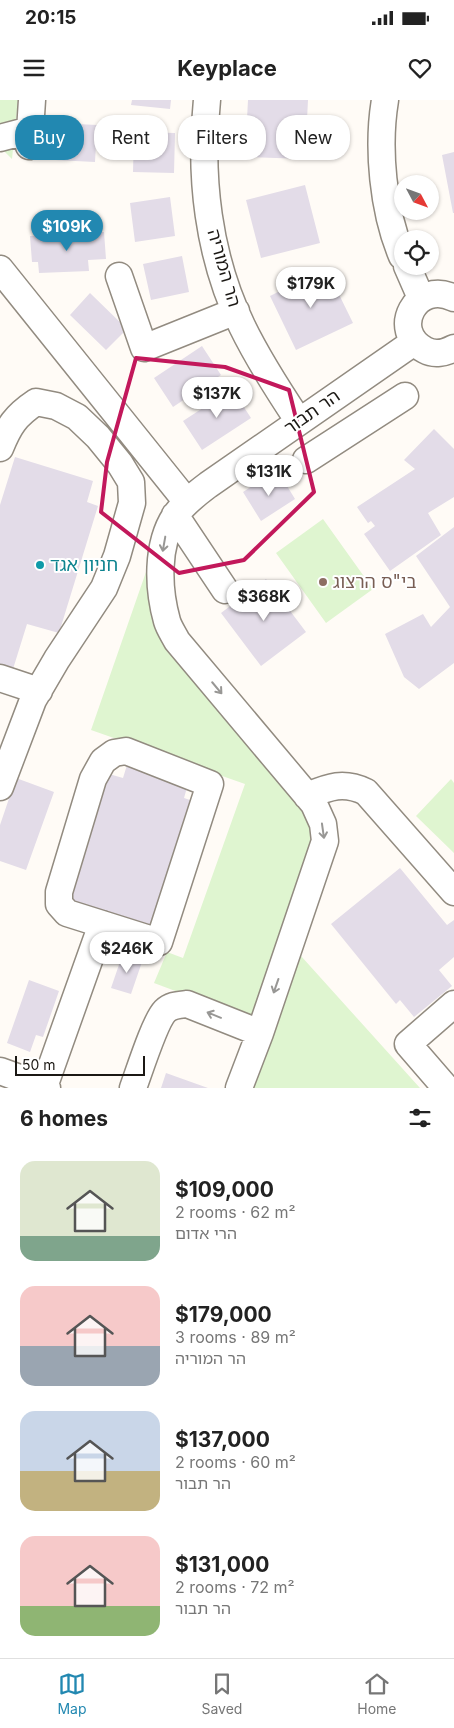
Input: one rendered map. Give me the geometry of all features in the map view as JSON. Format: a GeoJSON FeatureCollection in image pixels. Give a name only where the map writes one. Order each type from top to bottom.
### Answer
{"type":"FeatureCollection","features":[{"type":"Feature","properties":{"kind":"street"},"geometry":{"type":"LineString","coordinates":[[0,138],[30,138],[32,100]]}},
{"type":"Feature","properties":{"kind":"street","name":"הר המוריה"},"geometry":{"type":"LineString","coordinates":[[207,100],[204,143],[205,184],[216,252],[227,288],[242,326],[269,375],[298,420]]}},
{"type":"Feature","properties":{"kind":"street"},"geometry":{"type":"LineString","coordinates":[[385,100],[381,131],[384,182],[394,233]]}},
{"type":"Feature","properties":{"kind":"street"},"geometry":{"type":"LineString","coordinates":[[0,269],[181,509],[225,590]]}},
{"type":"Feature","properties":{"kind":"street"},"geometry":{"type":"LineString","coordinates":[[411,275],[422,298]]}},
{"type":"Feature","properties":{"kind":"street"},"geometry":{"type":"LineString","coordinates":[[119,276],[144,348],[236,311]]}},
{"type":"Feature","properties":{"kind":"street"},"geometry":{"type":"LineString","coordinates":[[454,298],[438,293],[422,298],[414,305],[408,323],[409,333],[414,342],[428,351],[436,353],[454,349]]}},
{"type":"Feature","properties":{"kind":"street","name":"הר תבור"},"geometry":{"type":"LineString","coordinates":[[181,509],[208,485],[298,420],[414,342]]}},
{"type":"Feature","properties":{"kind":"street"},"geometry":{"type":"LineString","coordinates":[[335,396],[353,429]]}},
{"type":"Feature","properties":{"kind":"street"},"geometry":{"type":"LineString","coordinates":[[306,460],[405,396]]}},
{"type":"Feature","properties":{"kind":"street"},"geometry":{"type":"LineString","coordinates":[[0,448],[5,436],[20,413],[36,402],[56,406],[77,417],[98,437],[120,464],[131,482],[132,503],[117,556],[104,588],[57,659],[34,700],[0,787]]}},
{"type":"Feature","properties":{"kind":"street"},"geometry":{"type":"LineString","coordinates":[[181,509],[166,532],[162,554],[160,581],[168,622],[177,641],[314,804],[323,824],[325,841],[260,1033],[239,1088]]}},
{"type":"Feature","properties":{"kind":"street"},"geometry":{"type":"LineString","coordinates":[[0,678],[39,691]]}},
{"type":"Feature","properties":{"kind":"street"},"geometry":{"type":"LineString","coordinates":[[126,751],[210,784],[159,942],[102,924],[68,913],[59,904],[59,892],[93,778],[103,761],[114,753],[126,751]]}},
{"type":"Feature","properties":{"kind":"street"},"geometry":{"type":"LineString","coordinates":[[308,796],[328,788],[341,786],[354,787],[366,792],[454,892]]}},
{"type":"Feature","properties":{"kind":"street"},"geometry":{"type":"LineString","coordinates":[[0,1072],[45,1088],[102,924]]}},
{"type":"Feature","properties":{"kind":"street"},"geometry":{"type":"LineString","coordinates":[[133,1088],[164,1012],[174,1005],[187,1004],[260,1033]]}},
{"type":"Feature","properties":{"kind":"street"},"geometry":{"type":"LineString","coordinates":[[446,1078],[408,1044],[454,1004]]}},
{"type":"Feature","properties":{"kind":"highlighted area"},"geometry":{"type":"Polygon","coordinates":[[[136,358],[225,367],[289,390],[314,492],[244,560],[179,573],[101,512],[107,462],[136,358]]]}},
{"type":"Feature","properties":{"kind":"green space"},"geometry":{"type":"Polygon","coordinates":[[[0,100],[18,100],[12,159],[0,147],[0,100]]]}},
{"type":"Feature","properties":{"kind":"green space"},"geometry":{"type":"Polygon","coordinates":[[[323,519],[373,589],[326,623],[276,553],[323,519]]]}},
{"type":"Feature","properties":{"kind":"green space"},"geometry":{"type":"Polygon","coordinates":[[[154,549],[155,597],[300,801],[311,825],[316,846],[258,1022],[154,983],[167,952],[183,958],[245,784],[91,730],[154,549]]]}},
{"type":"Feature","properties":{"kind":"green space"},"geometry":{"type":"Polygon","coordinates":[[[451,779],[454,783],[454,853],[416,816],[451,779]]]}},
{"type":"Feature","properties":{"kind":"green space"},"geometry":{"type":"Polygon","coordinates":[[[292,946],[420,1088],[245,1088],[292,946]]]}},
{"type":"Feature","properties":{"kind":"building"},"geometry":{"type":"Polygon","coordinates":[[[132,100],[171,100],[170,109],[131,105],[132,100]]]}},
{"type":"Feature","properties":{"kind":"building"},"geometry":{"type":"Polygon","coordinates":[[[248,100],[308,100],[307,115],[276,115],[276,158],[266,158],[266,115],[247,115],[248,100]]]}},
{"type":"Feature","properties":{"kind":"building"},"geometry":{"type":"Polygon","coordinates":[[[84,124],[94,125],[95,162],[55,160],[84,160],[84,124]]]}},
{"type":"Feature","properties":{"kind":"building"},"geometry":{"type":"Polygon","coordinates":[[[168,133],[175,133],[174,173],[133,172],[133,160],[168,160],[168,133]]]}},
{"type":"Feature","properties":{"kind":"building"},"geometry":{"type":"Polygon","coordinates":[[[454,152],[454,213],[453,213],[442,155],[454,152]]]}},
{"type":"Feature","properties":{"kind":"building"},"geometry":{"type":"Polygon","coordinates":[[[305,185],[320,243],[261,258],[246,200],[305,185]]]}},
{"type":"Feature","properties":{"kind":"building"},"geometry":{"type":"Polygon","coordinates":[[[170,197],[175,236],[135,242],[130,203],[170,197]]]}},
{"type":"Feature","properties":{"kind":"building"},"geometry":{"type":"Polygon","coordinates":[[[104,232],[106,259],[88,260],[89,271],[39,273],[38,262],[32,262],[30,236],[104,232]]]}},
{"type":"Feature","properties":{"kind":"building"},"geometry":{"type":"Polygon","coordinates":[[[182,256],[189,292],[151,300],[143,264],[182,256]]]}},
{"type":"Feature","properties":{"kind":"building"},"geometry":{"type":"Polygon","coordinates":[[[326,268],[353,323],[296,350],[270,296],[326,268]]]}},
{"type":"Feature","properties":{"kind":"building"},"geometry":{"type":"Polygon","coordinates":[[[90,293],[127,329],[106,350],[70,315],[90,293]]]}},
{"type":"Feature","properties":{"kind":"building"},"geometry":{"type":"Polygon","coordinates":[[[202,346],[221,375],[173,407],[154,378],[202,346]]]}},
{"type":"Feature","properties":{"kind":"building"},"geometry":{"type":"Polygon","coordinates":[[[232,389],[251,418],[202,450],[183,421],[232,389]]]}},
{"type":"Feature","properties":{"kind":"building"},"geometry":{"type":"Polygon","coordinates":[[[434,429],[454,449],[454,497],[428,513],[441,535],[390,571],[364,534],[375,526],[371,521],[368,523],[357,507],[415,469],[404,460],[434,429]]]}},
{"type":"Feature","properties":{"kind":"building","name":"חניון אגד"},"geometry":{"type":"Polygon","coordinates":[[[15,457],[93,481],[87,502],[98,506],[59,633],[27,624],[13,669],[0,665],[0,505],[15,457]]]}},
{"type":"Feature","properties":{"kind":"building"},"geometry":{"type":"Polygon","coordinates":[[[281,476],[295,499],[261,521],[243,492],[263,479],[266,485],[281,476]]]}},
{"type":"Feature","properties":{"kind":"building"},"geometry":{"type":"Polygon","coordinates":[[[454,527],[454,663],[419,689],[404,677],[385,634],[423,614],[431,627],[450,607],[416,556],[454,527]]]}},
{"type":"Feature","properties":{"kind":"building"},"geometry":{"type":"Polygon","coordinates":[[[266,579],[306,632],[261,666],[221,613],[266,579]]]}},
{"type":"Feature","properties":{"kind":"building"},"geometry":{"type":"Polygon","coordinates":[[[127,765],[188,784],[184,798],[196,802],[154,931],[67,903],[109,774],[123,778],[127,765]]]}},
{"type":"Feature","properties":{"kind":"building"},"geometry":{"type":"Polygon","coordinates":[[[16,778],[54,792],[26,870],[0,861],[0,825],[16,778]]]}},
{"type":"Feature","properties":{"kind":"building"},"geometry":{"type":"Polygon","coordinates":[[[400,868],[447,925],[454,920],[454,957],[439,970],[452,986],[414,1017],[400,1000],[396,1004],[331,924],[400,868]]]}},
{"type":"Feature","properties":{"kind":"building"},"geometry":{"type":"Polygon","coordinates":[[[123,953],[143,959],[131,994],[111,988],[123,953]]]}},
{"type":"Feature","properties":{"kind":"building"},"geometry":{"type":"Polygon","coordinates":[[[29,980],[59,991],[43,1037],[36,1035],[30,1052],[7,1043],[29,980]]]}},
{"type":"Feature","properties":{"kind":"building"},"geometry":{"type":"Polygon","coordinates":[[[166,1073],[208,1088],[161,1088],[166,1073]]]}},
{"type":"Feature","properties":{"kind":"place","name":"חניון אגד"},"geometry":{"type":"Point","coordinates":[40,565]}},
{"type":"Feature","properties":{"kind":"place","name":"בי\"ס הרצוג"},"geometry":{"type":"Point","coordinates":[323,582]}}]}
